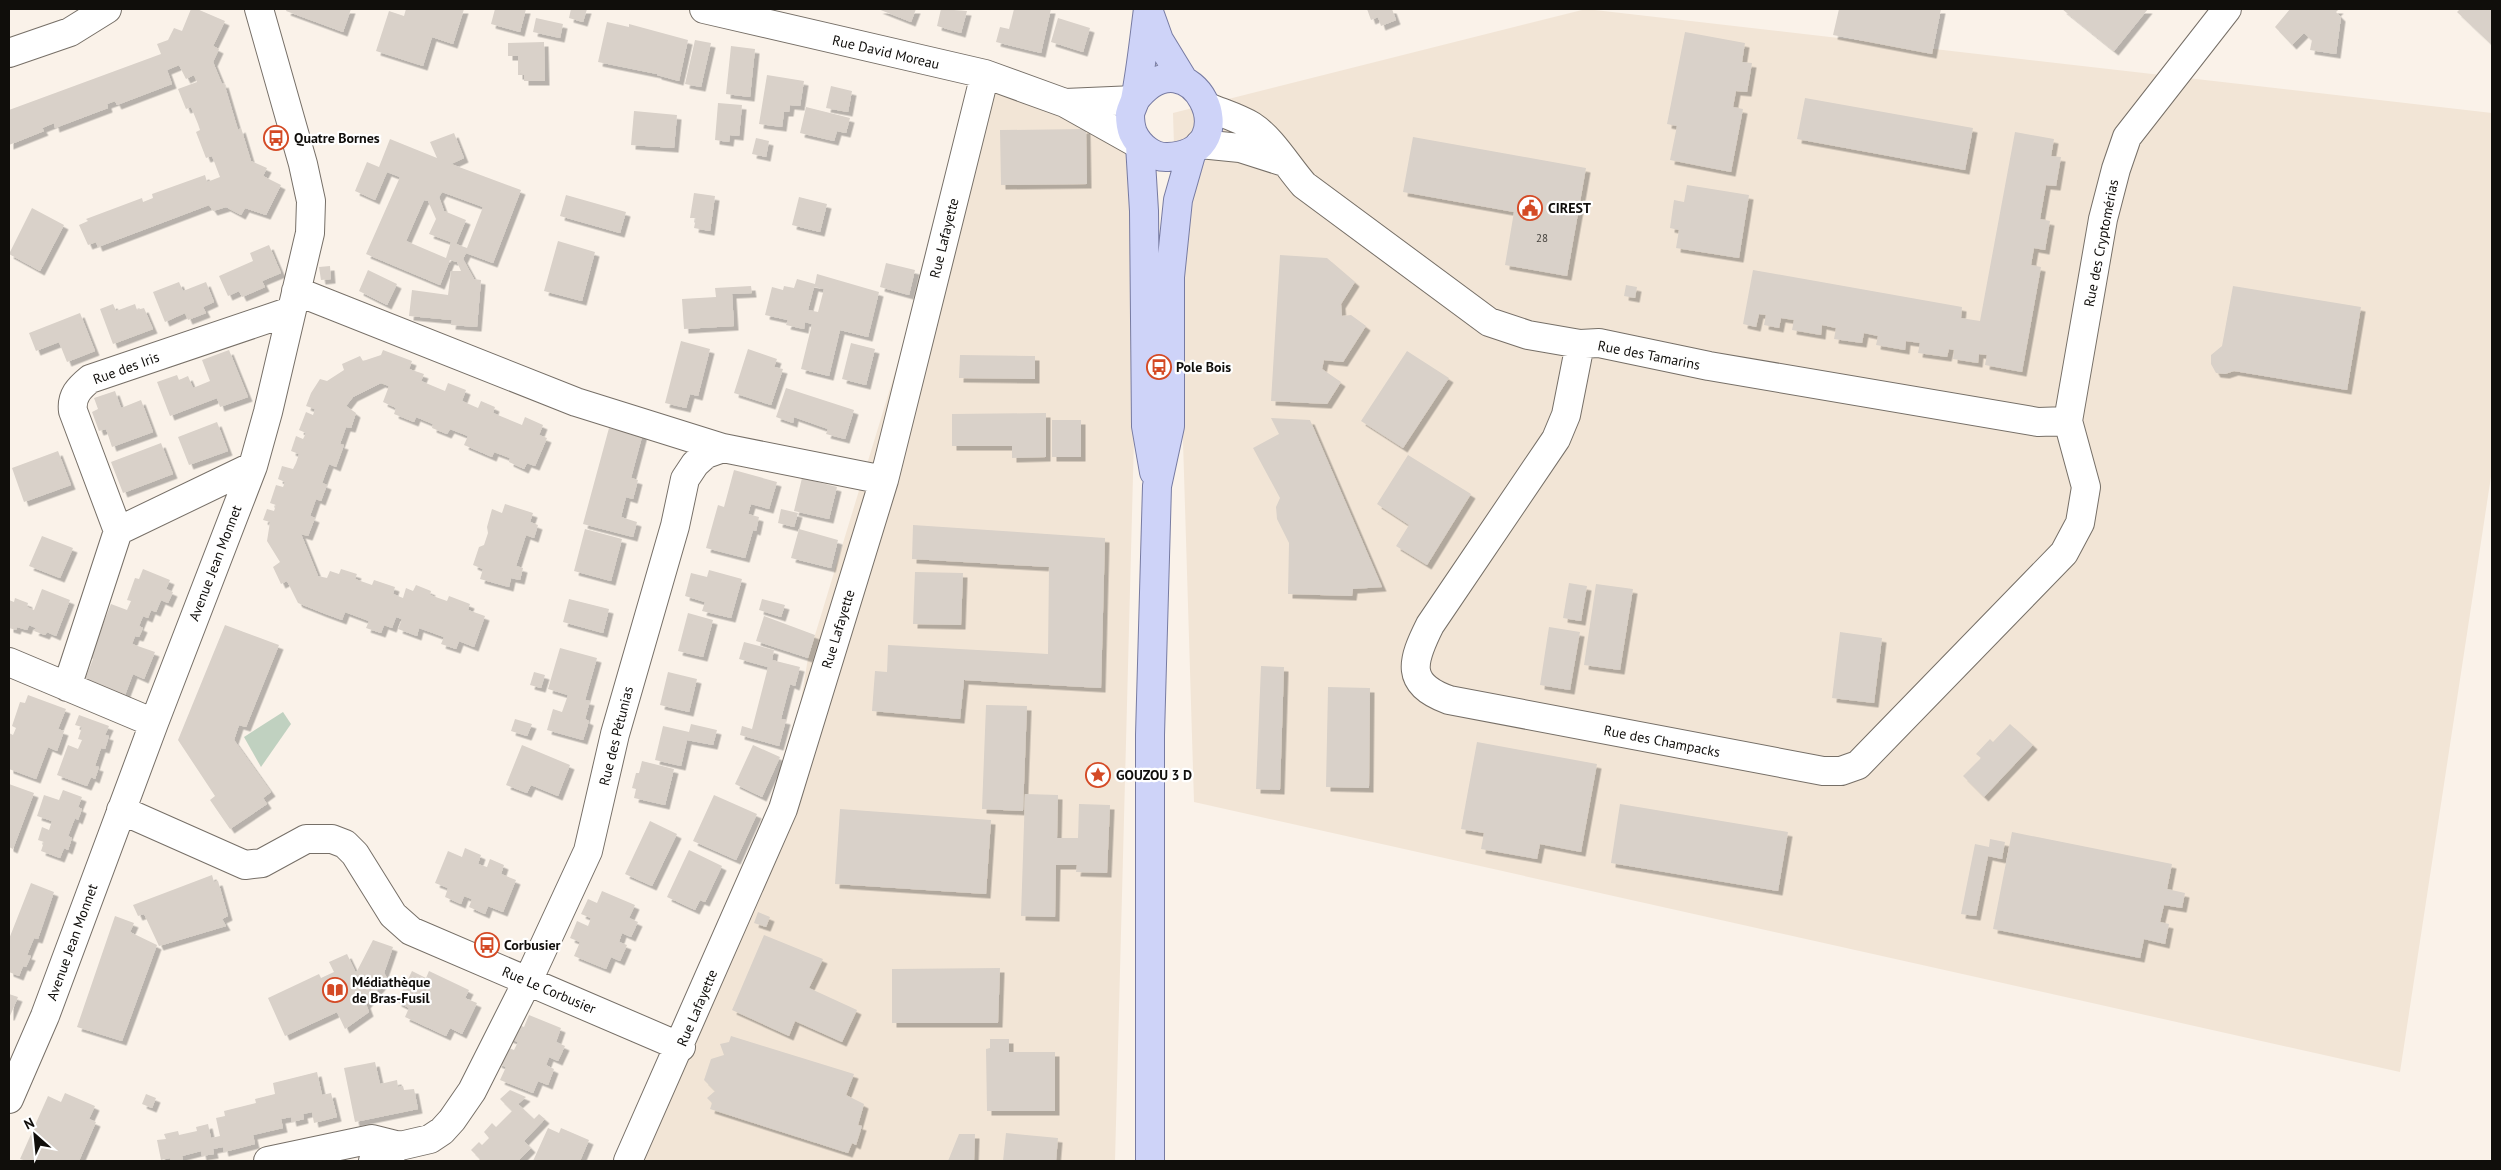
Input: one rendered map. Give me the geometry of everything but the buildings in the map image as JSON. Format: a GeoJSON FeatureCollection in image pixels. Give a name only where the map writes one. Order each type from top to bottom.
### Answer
{"type":"FeatureCollection","features":[{"type":"Feature","properties":{"kind":"main road"},"geometry":{"type":"LineString","coordinates":[[1148,9],[1159,40],[1184,81]]}},
{"type":"Feature","properties":{"kind":"main road"},"geometry":{"type":"LineString","coordinates":[[1148,9],[1135,100],[1130,115],[1132,131],[1140,145],[1152,154],[1165,158],[1179,157],[1196,147]]}},
{"type":"Feature","properties":{"kind":"main road"},"geometry":{"type":"LineString","coordinates":[[1135,100],[1144,88],[1156,81],[1170,78],[1184,81],[1195,87],[1203,96],[1208,107],[1209,120],[1207,133],[1196,147],[1178,200],[1170,277],[1170,426],[1157,486],[1150,735],[1150,1161]]}},
{"type":"Feature","properties":{"kind":"main road"},"geometry":{"type":"LineString","coordinates":[[1140,145],[1144,210],[1146,426],[1157,486]]}},
{"type":"Feature","properties":{"kind":"street"},"geometry":{"type":"LineString","coordinates":[[9,53],[70,32],[107,9]]}},
{"type":"Feature","properties":{"kind":"street","name":"Avenue Jean Monnet"},"geometry":{"type":"LineString","coordinates":[[9,1099],[45,1016],[154,723],[253,466],[268,412],[310,233],[311,201],[303,164],[259,9]]}},
{"type":"Feature","properties":{"kind":"street","name":"Rue David Moreau"},"geometry":{"type":"LineString","coordinates":[[704,9],[804,20],[985,74],[1065,102],[1140,145]]}},
{"type":"Feature","properties":{"kind":"street","name":"Rue des Cryptomérias"},"geometry":{"type":"LineString","coordinates":[[2068,421],[2104,219],[2127,137],[2227,9]]}},
{"type":"Feature","properties":{"kind":"street","name":"Rue Lafayette"},"geometry":{"type":"LineString","coordinates":[[628,1161],[681,1047],[783,809],[884,480],[985,74]]}},
{"type":"Feature","properties":{"kind":"street","name":"Rue David Moreau"},"geometry":{"type":"LineString","coordinates":[[1065,102],[1135,100]]}},
{"type":"Feature","properties":{"kind":"street","name":"Rue des Tamarins"},"geometry":{"type":"LineString","coordinates":[[1208,107],[1252,126],[1273,145],[1284,162],[1304,185],[1489,322],[1528,335],[1580,344],[1599,343],[1709,366],[2038,422],[2068,421]]}},
{"type":"Feature","properties":{"kind":"street"},"geometry":{"type":"LineString","coordinates":[[1196,147],[1240,148],[1284,162]]}},
{"type":"Feature","properties":{"kind":"street"},"geometry":{"type":"LineString","coordinates":[[294,301],[576,402],[723,448],[884,480]]}},
{"type":"Feature","properties":{"kind":"street","name":"Rue des Iris"},"geometry":{"type":"LineString","coordinates":[[118,531],[73,411],[72,403],[75,394],[90,380],[294,301]]}},
{"type":"Feature","properties":{"kind":"street","name":"Rue des Champacks"},"geometry":{"type":"LineString","coordinates":[[1580,344],[1566,415],[1556,439],[1430,626],[1417,651],[1416,668],[1420,683],[1432,694],[1449,700],[1823,771],[1841,771],[1858,765],[2064,553],[2080,523],[2086,487],[2068,421]]}},
{"type":"Feature","properties":{"kind":"street","name":"Rue des Pétunias"},"geometry":{"type":"LineString","coordinates":[[373,1161],[400,1146],[430,1139],[442,1131],[452,1120],[472,1091],[528,982],[588,851],[615,734],[675,526],[685,479],[695,464],[706,454],[723,448]]}},
{"type":"Feature","properties":{"kind":"street"},"geometry":{"type":"LineString","coordinates":[[67,687],[118,531],[253,466]]}},
{"type":"Feature","properties":{"kind":"street"},"geometry":{"type":"LineString","coordinates":[[9,662],[154,723]]}},
{"type":"Feature","properties":{"kind":"street","name":"Rue Le Corbusier"},"geometry":{"type":"LineString","coordinates":[[122,810],[245,865],[262,863],[306,839],[332,839],[345,844],[355,854],[393,915],[412,931],[681,1047]]}},
{"type":"Feature","properties":{"kind":"street","name":"Rue des Pétunias"},"geometry":{"type":"LineString","coordinates":[[268,1161],[372,1140],[400,1146]]}},
{"type":"Feature","properties":{"kind":"shaded area"},"geometry":{"type":"Polygon","coordinates":[[[1586,9],[2492,113],[2492,470],[2400,1072],[1194,802],[1173,113],[1586,9]]]}},
{"type":"Feature","properties":{"kind":"shaded area"},"geometry":{"type":"Polygon","coordinates":[[[981,90],[1143,96],[1115,1161],[625,1161],[783,809],[808,658],[981,90]]]}},
{"type":"Feature","properties":{"kind":"green space"},"geometry":{"type":"Polygon","coordinates":[[[283,712],[291,724],[261,767],[244,737],[283,712]]]}},
{"type":"Feature","properties":{"kind":"place","name":"Quatre Bornes"},"geometry":{"type":"Point","coordinates":[276,138]}},
{"type":"Feature","properties":{"kind":"place","name":"CIREST"},"geometry":{"type":"Point","coordinates":[1530,208]}},
{"type":"Feature","properties":{"kind":"place","name":"Pole Bois"},"geometry":{"type":"Point","coordinates":[1159,367]}},
{"type":"Feature","properties":{"kind":"place","name":"GOUZOU 3 D"},"geometry":{"type":"Point","coordinates":[1098,775]}},
{"type":"Feature","properties":{"kind":"place","name":"Corbusier"},"geometry":{"type":"Point","coordinates":[487,945]}},
{"type":"Feature","properties":{"kind":"place","name":"Médiathèque de Bras-Fusil"},"geometry":{"type":"Point","coordinates":[335,990]}}]}
